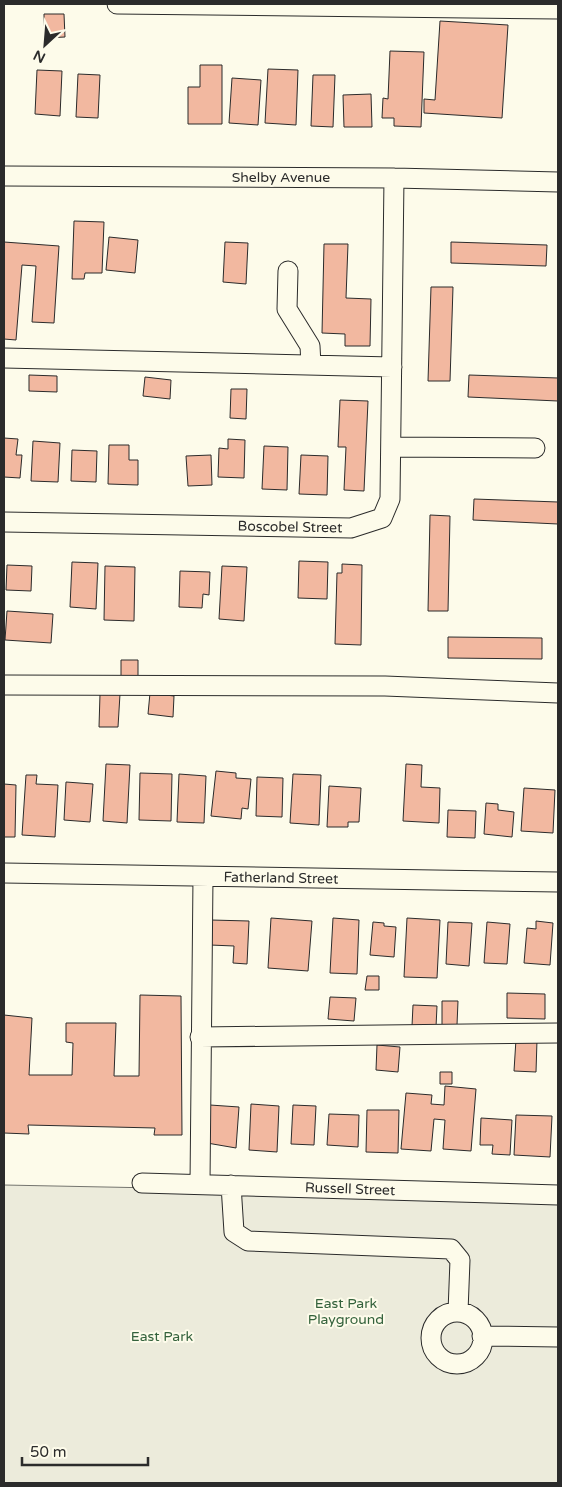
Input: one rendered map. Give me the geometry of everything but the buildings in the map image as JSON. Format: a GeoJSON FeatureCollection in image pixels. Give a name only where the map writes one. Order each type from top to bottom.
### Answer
{"type":"FeatureCollection","features":[{"type":"Feature","properties":{"kind":"street"},"geometry":{"type":"LineString","coordinates":[[117,4],[558,9]]}},
{"type":"Feature","properties":{"kind":"street","name":"Shelby Avenue"},"geometry":{"type":"LineString","coordinates":[[4,176],[394,178],[558,182]]}},
{"type":"Feature","properties":{"kind":"street","name":"Boscobel Street"},"geometry":{"type":"LineString","coordinates":[[4,522],[351,528],[382,518],[390,499],[394,178]]}},
{"type":"Feature","properties":{"kind":"street"},"geometry":{"type":"LineString","coordinates":[[288,271],[287,309],[310,346],[311,365]]}},
{"type":"Feature","properties":{"kind":"street"},"geometry":{"type":"LineString","coordinates":[[4,358],[392,367]]}},
{"type":"Feature","properties":{"kind":"street"},"geometry":{"type":"LineString","coordinates":[[391,447],[535,448]]}},
{"type":"Feature","properties":{"kind":"street"},"geometry":{"type":"LineString","coordinates":[[4,685],[385,686],[558,693]]}},
{"type":"Feature","properties":{"kind":"street","name":"Fatherland Street"},"geometry":{"type":"LineString","coordinates":[[4,873],[558,882]]}},
{"type":"Feature","properties":{"kind":"street"},"geometry":{"type":"LineString","coordinates":[[200,1184],[203,877]]}},
{"type":"Feature","properties":{"kind":"street"},"geometry":{"type":"LineString","coordinates":[[200,1037],[558,1032]]}},
{"type":"Feature","properties":{"kind":"street","name":"Russell Street"},"geometry":{"type":"LineString","coordinates":[[142,1183],[558,1195]]}},
{"type":"Feature","properties":{"kind":"street"},"geometry":{"type":"LineString","coordinates":[[230,1185],[234,1232],[248,1241],[451,1249],[460,1260],[458,1312]]}},
{"type":"Feature","properties":{"kind":"street"},"geometry":{"type":"LineString","coordinates":[[458,1312],[471,1316],[477,1322],[482,1336],[481,1347],[472,1359],[458,1364],[441,1359],[431,1344],[433,1326],[445,1314],[458,1312]]}},
{"type":"Feature","properties":{"kind":"street"},"geometry":{"type":"LineString","coordinates":[[482,1336],[558,1337]]}},
{"type":"Feature","properties":{"kind":"green space","name":"East Park"},"geometry":{"type":"Polygon","coordinates":[[[4,1185],[558,1196],[558,1483],[4,1483],[4,1185]]]}},
{"type":"Feature","properties":{"kind":"park label","name":"East Park Playground"},"geometry":{"type":"Point","coordinates":[346,1312]}}]}
